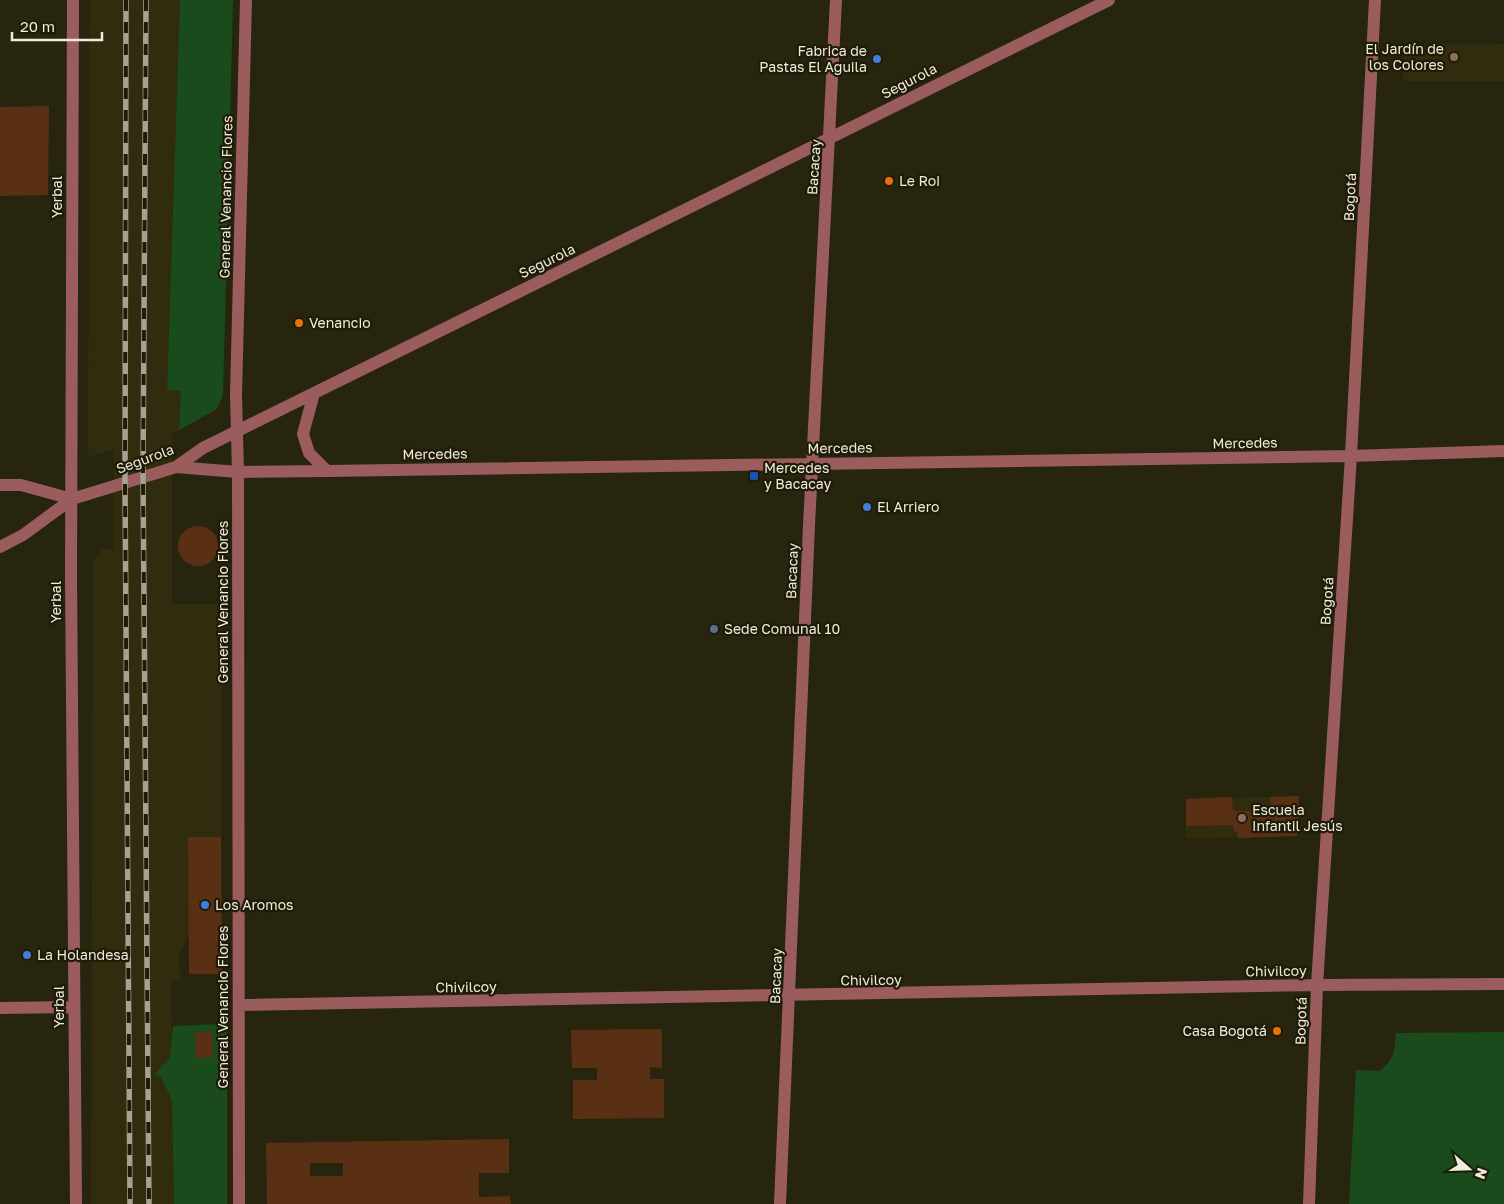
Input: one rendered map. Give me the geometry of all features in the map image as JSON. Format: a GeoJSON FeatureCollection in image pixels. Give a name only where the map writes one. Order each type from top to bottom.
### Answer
{"type":"FeatureCollection","features":[{"type":"Feature","properties":{"kind":"street","name":"Yerbal"},"geometry":{"type":"LineString","coordinates":[[73,0],[72,499],[76,1204]]}},
{"type":"Feature","properties":{"kind":"street","name":"General Venancio Flores"},"geometry":{"type":"LineString","coordinates":[[239,1204],[238,472],[236,395],[246,0]]}},
{"type":"Feature","properties":{"kind":"street","name":"Bacacay"},"geometry":{"type":"LineString","coordinates":[[780,1204],[836,0]]}},
{"type":"Feature","properties":{"kind":"street","name":"Segurola"},"geometry":{"type":"LineString","coordinates":[[0,547],[23,535],[72,499],[176,467],[203,448],[314,392],[831,139],[906,99],[1109,0]]}},
{"type":"Feature","properties":{"kind":"street","name":"Bogotá"},"geometry":{"type":"LineString","coordinates":[[1309,1204],[1318,985],[1351,456],[1375,0]]}},
{"type":"Feature","properties":{"kind":"street"},"geometry":{"type":"LineString","coordinates":[[314,392],[303,434],[309,453],[327,471]]}},
{"type":"Feature","properties":{"kind":"street","name":"Mercedes"},"geometry":{"type":"LineString","coordinates":[[176,467],[238,472],[327,471],[1351,456],[1504,451]]}},
{"type":"Feature","properties":{"kind":"street"},"geometry":{"type":"LineString","coordinates":[[0,485],[21,486],[72,499]]}},
{"type":"Feature","properties":{"kind":"street","name":"Chivilcoy"},"geometry":{"type":"LineString","coordinates":[[239,1005],[1318,985],[1504,984]]}},
{"type":"Feature","properties":{"kind":"street"},"geometry":{"type":"LineString","coordinates":[[0,1008],[74,1007]]}},
{"type":"Feature","properties":{"kind":"shaded area"},"geometry":{"type":"Polygon","coordinates":[[[90,0],[180,0],[167,389],[181,391],[179,430],[172,434],[172,604],[221,604],[221,837],[188,838],[189,935],[179,955],[180,981],[171,981],[172,1049],[170,1057],[155,1074],[161,1077],[172,1101],[174,1204],[91,1204],[93,560],[102,549],[113,549],[114,449],[88,457],[90,0]]]}},
{"type":"Feature","properties":{"kind":"shaded area","name":"El Jardín de los Colores"},"geometry":{"type":"Polygon","coordinates":[[[1504,44],[1504,81],[1403,81],[1404,45],[1504,44]]]}},
{"type":"Feature","properties":{"kind":"shaded area","name":"Escuela Infantil Jesús"},"geometry":{"type":"Polygon","coordinates":[[[1299,796],[1297,836],[1186,838],[1186,799],[1299,796]]]}},
{"type":"Feature","properties":{"kind":"green space"},"geometry":{"type":"Polygon","coordinates":[[[180,0],[233,0],[223,395],[217,409],[179,430],[181,391],[167,390],[180,0]]]}},
{"type":"Feature","properties":{"kind":"green space"},"geometry":{"type":"Polygon","coordinates":[[[219,1024],[225,1026],[227,1034],[227,1204],[174,1204],[172,1101],[161,1077],[155,1074],[170,1057],[173,1026],[219,1024]]]}},
{"type":"Feature","properties":{"kind":"green space"},"geometry":{"type":"Polygon","coordinates":[[[1504,1032],[1504,1204],[1349,1204],[1356,1070],[1380,1071],[1393,1055],[1396,1033],[1504,1032]]]}},
{"type":"Feature","properties":{"kind":"building"},"geometry":{"type":"Polygon","coordinates":[[[49,106],[48,195],[0,196],[0,107],[49,106]]]}},
{"type":"Feature","properties":{"kind":"building"},"geometry":{"type":"Polygon","coordinates":[[[198,526],[209,529],[215,535],[218,546],[215,557],[209,563],[198,566],[187,563],[181,557],[178,546],[181,535],[187,529],[198,526]]]}},
{"type":"Feature","properties":{"kind":"building","name":"Escuela Infantil Jesús"},"geometry":{"type":"Polygon","coordinates":[[[1299,796],[1297,836],[1238,838],[1238,833],[1234,831],[1233,825],[1186,826],[1186,799],[1232,797],[1233,811],[1270,811],[1270,797],[1299,796]]]}},
{"type":"Feature","properties":{"kind":"building"},"geometry":{"type":"Polygon","coordinates":[[[188,837],[221,837],[222,974],[189,974],[188,837]]]}},
{"type":"Feature","properties":{"kind":"building"},"geometry":{"type":"Polygon","coordinates":[[[662,1029],[662,1068],[650,1067],[650,1079],[664,1079],[664,1118],[573,1119],[573,1080],[597,1080],[597,1068],[572,1068],[571,1030],[662,1029]]]}},
{"type":"Feature","properties":{"kind":"building"},"geometry":{"type":"Polygon","coordinates":[[[212,1031],[213,1057],[196,1058],[195,1032],[212,1031]]]}},
{"type":"Feature","properties":{"kind":"building"},"geometry":{"type":"Polygon","coordinates":[[[509,1139],[509,1173],[479,1173],[479,1197],[510,1196],[511,1204],[267,1204],[266,1143],[509,1139]],[[310,1163],[310,1176],[343,1176],[343,1163],[310,1163]]]}},
{"type":"Feature","properties":{"kind":"railway"},"geometry":{"type":"LineString","coordinates":[[126,0],[125,483],[130,1204]]}},
{"type":"Feature","properties":{"kind":"railway"},"geometry":{"type":"LineString","coordinates":[[146,0],[143,477],[149,1204]]}},
{"type":"Feature","properties":{"kind":"place","name":"El Jardín de los Colores"},"geometry":{"type":"Point","coordinates":[1454,57]}},
{"type":"Feature","properties":{"kind":"place","name":"Fabrica de Pastas El Aguila"},"geometry":{"type":"Point","coordinates":[877,59]}},
{"type":"Feature","properties":{"kind":"place","name":"Le Roi"},"geometry":{"type":"Point","coordinates":[889,181]}},
{"type":"Feature","properties":{"kind":"place","name":"Venancio"},"geometry":{"type":"Point","coordinates":[299,323]}},
{"type":"Feature","properties":{"kind":"place","name":"Mercedes y Bacacay"},"geometry":{"type":"Point","coordinates":[754,476]}},
{"type":"Feature","properties":{"kind":"place","name":"El Arriero"},"geometry":{"type":"Point","coordinates":[867,507]}},
{"type":"Feature","properties":{"kind":"place","name":"Sede Comunal 10"},"geometry":{"type":"Point","coordinates":[714,629]}},
{"type":"Feature","properties":{"kind":"place","name":"Escuela Infantil Jesús"},"geometry":{"type":"Point","coordinates":[1242,818]}},
{"type":"Feature","properties":{"kind":"place","name":"Los Aromos"},"geometry":{"type":"Point","coordinates":[205,905]}},
{"type":"Feature","properties":{"kind":"place","name":"La Holandesa"},"geometry":{"type":"Point","coordinates":[27,955]}},
{"type":"Feature","properties":{"kind":"place","name":"Casa Bogotá"},"geometry":{"type":"Point","coordinates":[1277,1031]}}]}
